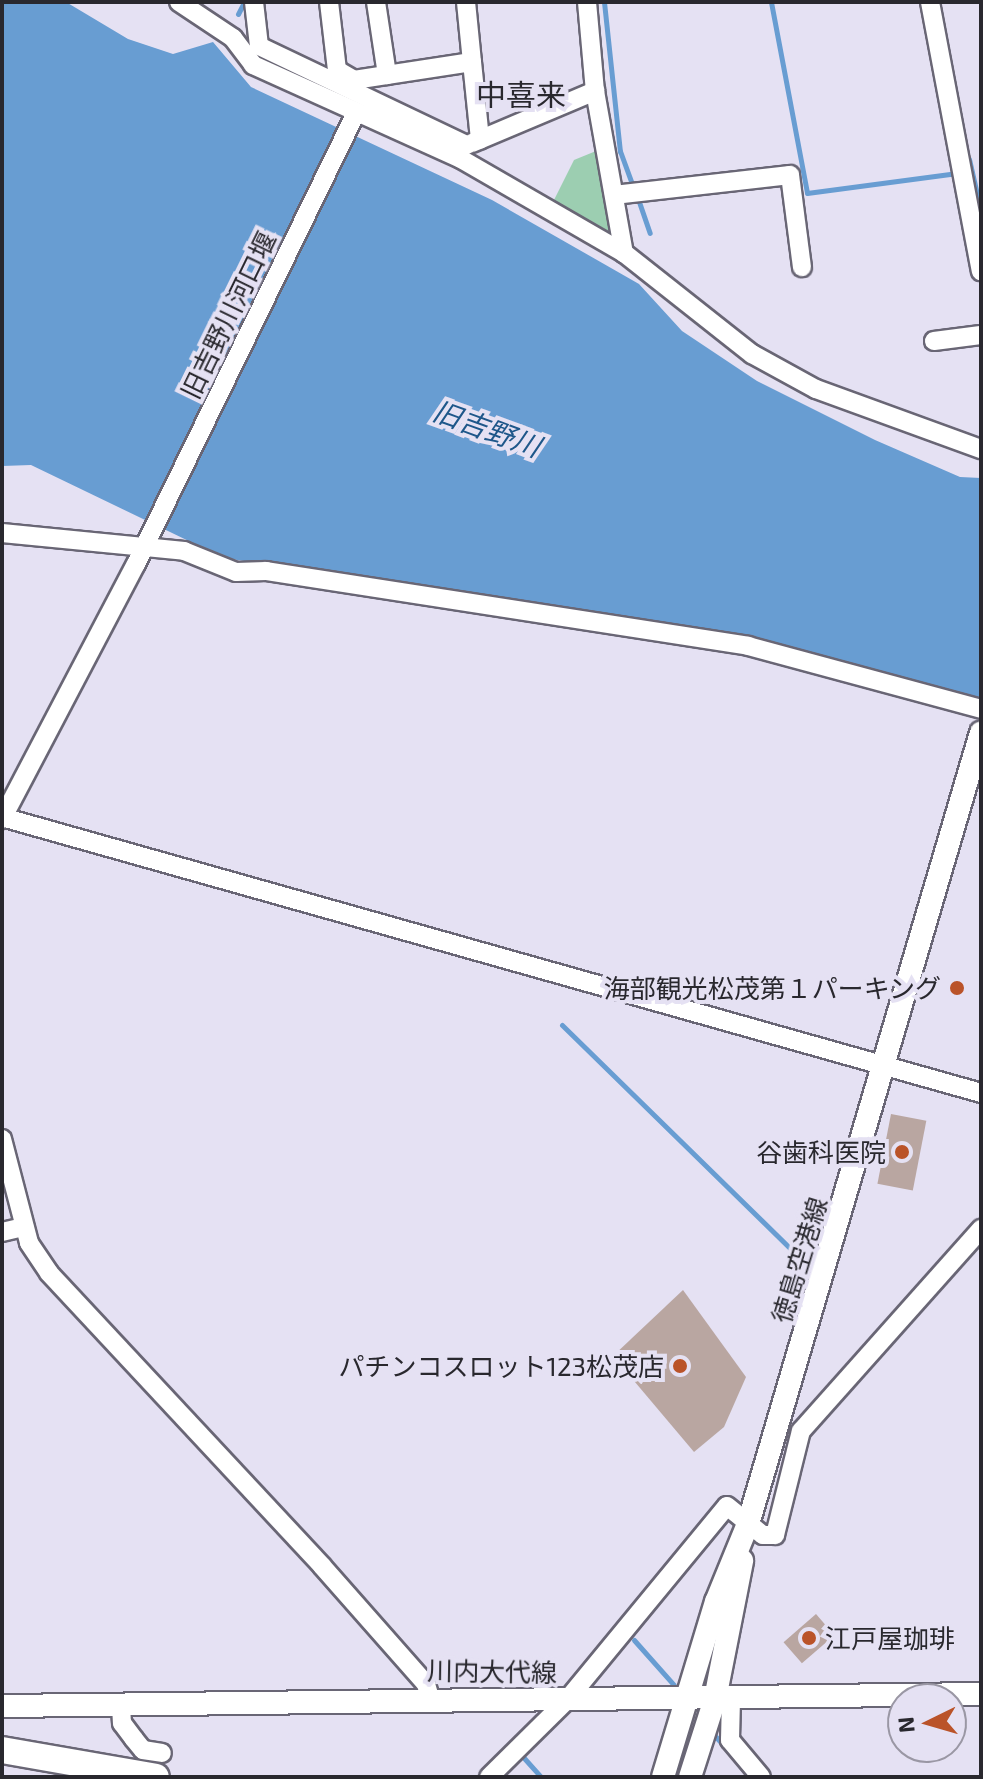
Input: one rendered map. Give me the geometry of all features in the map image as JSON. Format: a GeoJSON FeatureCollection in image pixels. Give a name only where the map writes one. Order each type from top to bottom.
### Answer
{"type":"FeatureCollection","features":[{"type":"Feature","properties":{"kind":"highway"},"geometry":{"type":"LineString","coordinates":[[7,1751],[159,1765]]}},
{"type":"Feature","properties":{"kind":"main road","name":"徳島空港線"},"geometry":{"type":"LineString","coordinates":[[663,1777],[716,1602],[748,1524],[887,1064],[981,733]]}},
{"type":"Feature","properties":{"kind":"main road","name":"徳島空港線"},"geometry":{"type":"LineString","coordinates":[[690,1777],[723,1699],[748,1524]]}},
{"type":"Feature","properties":{"kind":"main road","name":"川内大代線"},"geometry":{"type":"LineString","coordinates":[[2,1706],[430,1698],[723,1699],[981,1694]]}},
{"type":"Feature","properties":{"kind":"street"},"geometry":{"type":"LineString","coordinates":[[179,2],[233,38],[253,65],[354,117],[469,148],[595,91]]}},
{"type":"Feature","properties":{"kind":"street"},"geometry":{"type":"LineString","coordinates":[[254,2],[259,46],[469,148],[624,253],[752,354],[816,389],[981,449]]}},
{"type":"Feature","properties":{"kind":"street"},"geometry":{"type":"LineString","coordinates":[[329,2],[337,70],[354,80],[472,62]]}},
{"type":"Feature","properties":{"kind":"street"},"geometry":{"type":"LineString","coordinates":[[376,2],[387,75]]}},
{"type":"Feature","properties":{"kind":"street"},"geometry":{"type":"LineString","coordinates":[[466,2],[472,62],[469,148]]}},
{"type":"Feature","properties":{"kind":"street"},"geometry":{"type":"LineString","coordinates":[[587,2],[595,91],[624,253]]}},
{"type":"Feature","properties":{"kind":"street"},"geometry":{"type":"LineString","coordinates":[[930,2],[977,223],[981,271]]}},
{"type":"Feature","properties":{"kind":"street","name":"旧吉野川河口堰"},"geometry":{"type":"LineString","coordinates":[[2,818],[146,540],[354,117]]}},
{"type":"Feature","properties":{"kind":"street"},"geometry":{"type":"LineString","coordinates":[[614,195],[790,175],[802,267]]}},
{"type":"Feature","properties":{"kind":"street"},"geometry":{"type":"LineString","coordinates":[[934,341],[981,335]]}},
{"type":"Feature","properties":{"kind":"street"},"geometry":{"type":"LineString","coordinates":[[2,533],[146,540],[236,572],[266,571],[748,646],[981,709]]}},
{"type":"Feature","properties":{"kind":"street"},"geometry":{"type":"LineString","coordinates":[[2,818],[887,1064],[981,1093]]}},
{"type":"Feature","properties":{"kind":"street"},"geometry":{"type":"LineString","coordinates":[[2,1139],[34,1254],[322,1566],[426,1684],[430,1698]]}},
{"type":"Feature","properties":{"kind":"street"},"geometry":{"type":"LineString","coordinates":[[2,1232],[24,1227]]}},
{"type":"Feature","properties":{"kind":"street"},"geometry":{"type":"LineString","coordinates":[[489,1777],[567,1700],[727,1506],[748,1524],[775,1535],[801,1431],[981,1229]]}},
{"type":"Feature","properties":{"kind":"street"},"geometry":{"type":"LineString","coordinates":[[723,1699],[730,1740],[761,1777]]}},
{"type":"Feature","properties":{"kind":"street"},"geometry":{"type":"LineString","coordinates":[[121,1705],[122,1723],[159,1765]]}},
{"type":"Feature","properties":{"kind":"green space"},"geometry":{"type":"Polygon","coordinates":[[[596,151],[612,233],[609,236],[551,206],[574,160],[596,151]]]}},
{"type":"Feature","properties":{"kind":"water","name":"旧吉野川"},"geometry":{"type":"Polygon","coordinates":[[[2,2],[66,2],[128,39],[173,54],[213,42],[251,87],[492,200],[639,284],[682,331],[757,381],[875,440],[960,477],[981,478],[981,698],[716,630],[224,558],[31,465],[2,466],[2,2]]]}},
{"type":"Feature","properties":{"kind":"building","name":"谷歯科医院"},"geometry":{"type":"Polygon","coordinates":[[[891,1114],[926,1121],[913,1191],[877,1184],[891,1114]]]}},
{"type":"Feature","properties":{"kind":"building","name":"パチンコスロット123松茂店"},"geometry":{"type":"Polygon","coordinates":[[[683,1290],[746,1377],[724,1427],[694,1452],[613,1356],[683,1290]]]}},
{"type":"Feature","properties":{"kind":"building","name":"江戸屋珈琲"},"geometry":{"type":"Polygon","coordinates":[[[816,1614],[834,1635],[802,1663],[784,1642],[816,1614]]]}},
{"type":"Feature","properties":{"kind":"waterway"},"geometry":{"type":"LineString","coordinates":[[238,14],[244,2]]}},
{"type":"Feature","properties":{"kind":"waterway"},"geometry":{"type":"LineString","coordinates":[[604,2],[620,151],[633,187]]}},
{"type":"Feature","properties":{"kind":"waterway"},"geometry":{"type":"LineString","coordinates":[[771,2],[807,193],[971,171]]}},
{"type":"Feature","properties":{"kind":"waterway"},"geometry":{"type":"LineString","coordinates":[[969,159],[981,212]]}},
{"type":"Feature","properties":{"kind":"waterway"},"geometry":{"type":"LineString","coordinates":[[637,196],[650,233]]}},
{"type":"Feature","properties":{"kind":"waterway"},"geometry":{"type":"LineString","coordinates":[[562,1025],[800,1258]]}},
{"type":"Feature","properties":{"kind":"waterway"},"geometry":{"type":"LineString","coordinates":[[634,1640],[674,1685]]}},
{"type":"Feature","properties":{"kind":"waterway"},"geometry":{"type":"LineString","coordinates":[[716,1737],[726,1748]]}},
{"type":"Feature","properties":{"kind":"waterway"},"geometry":{"type":"LineString","coordinates":[[524,1758],[541,1777]]}},
{"type":"Feature","properties":{"kind":"place","name":"海部観光松茂第１パーキング"},"geometry":{"type":"Point","coordinates":[957,988]}},
{"type":"Feature","properties":{"kind":"place","name":"谷歯科医院"},"geometry":{"type":"Point","coordinates":[902,1152]}},
{"type":"Feature","properties":{"kind":"place","name":"パチンコスロット123松茂店"},"geometry":{"type":"Point","coordinates":[680,1366]}},
{"type":"Feature","properties":{"kind":"place","name":"江戸屋珈琲"},"geometry":{"type":"Point","coordinates":[809,1638]}},
{"type":"Feature","properties":{"kind":"district","name":"中喜来"},"geometry":{"type":"Point","coordinates":[521,94]}}]}
